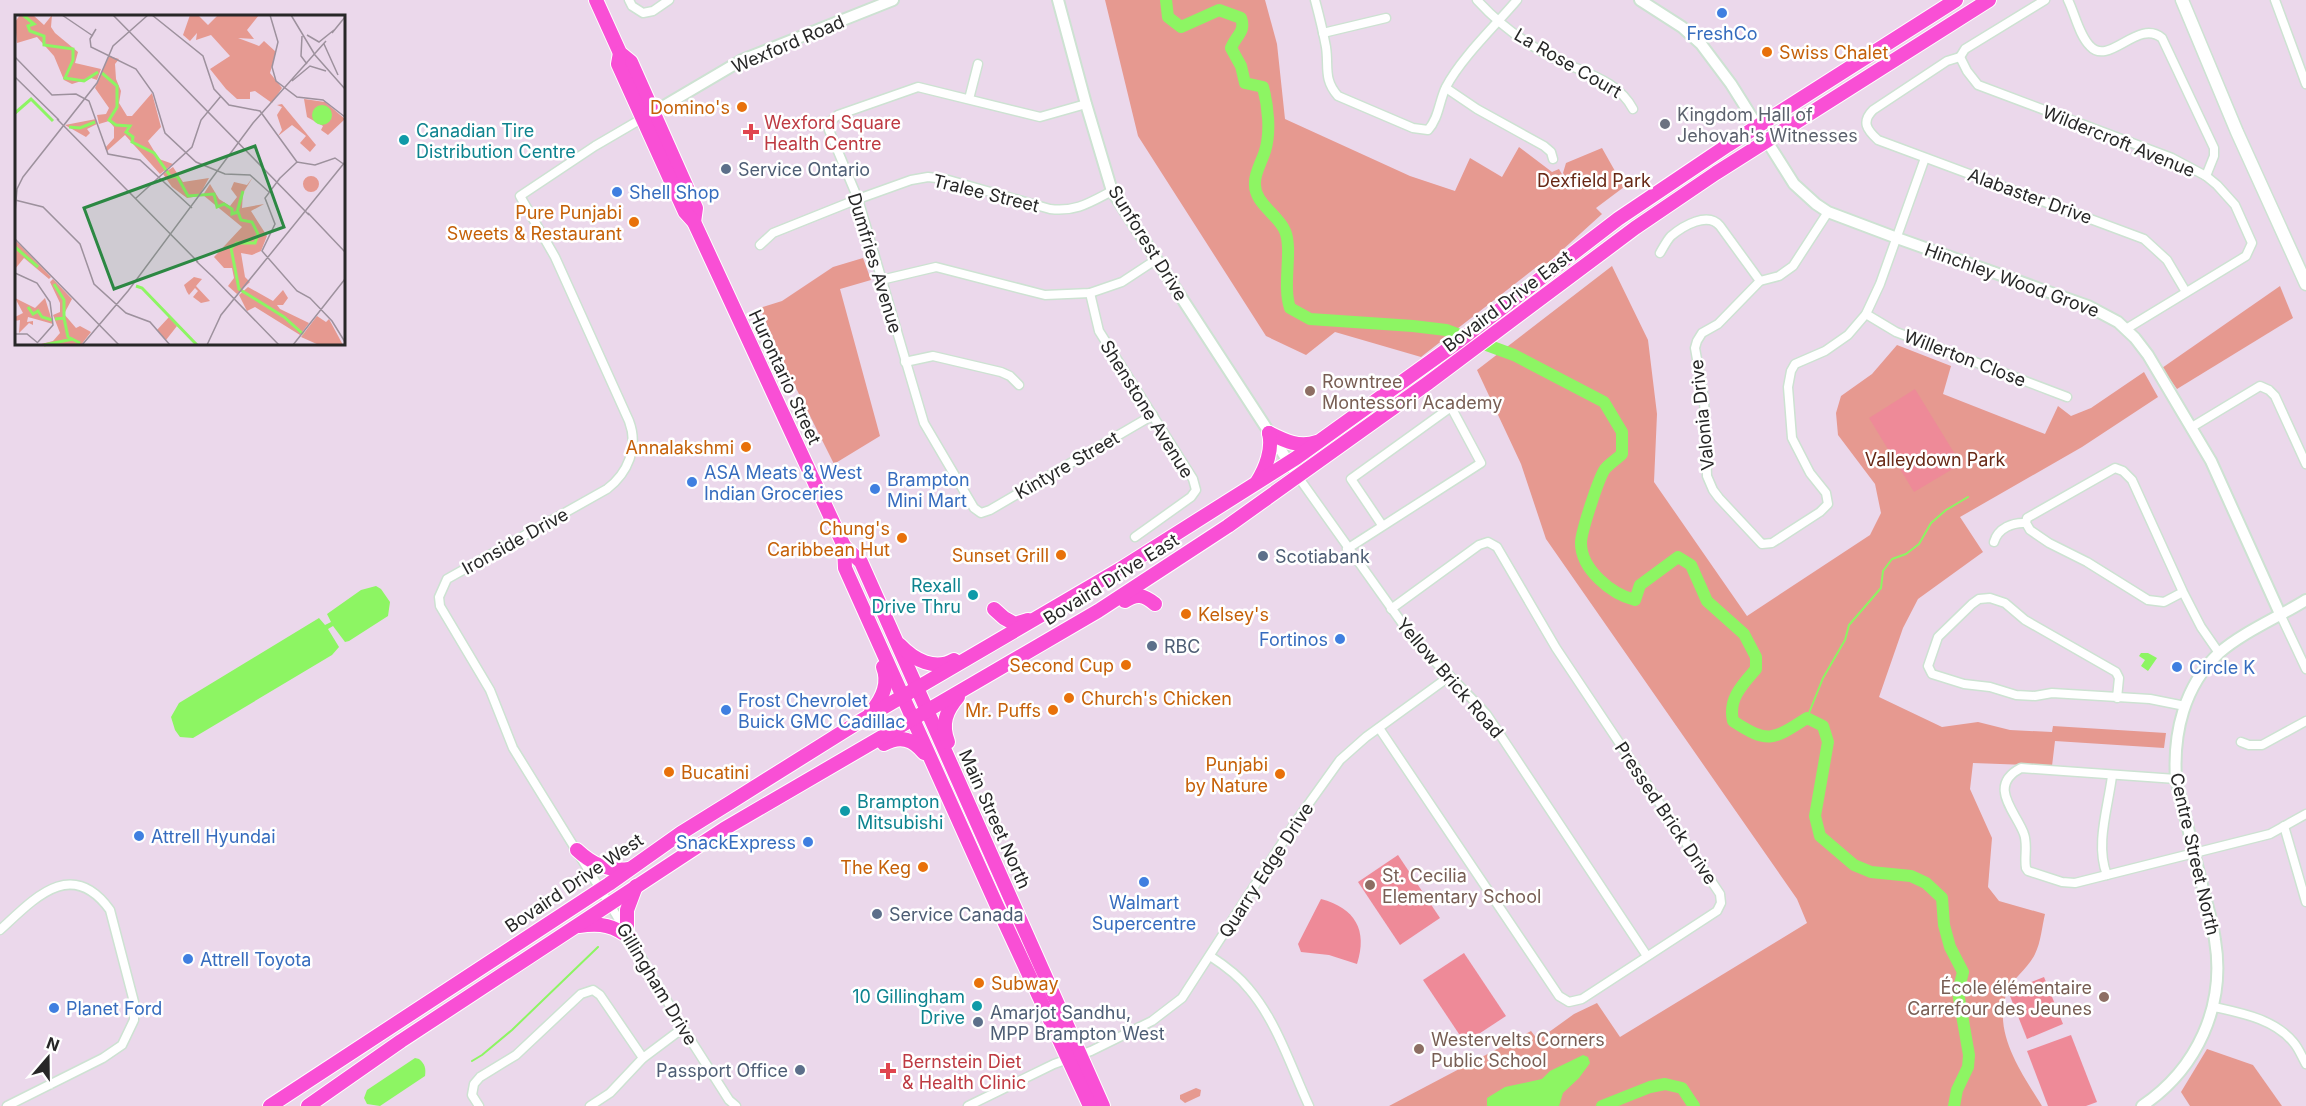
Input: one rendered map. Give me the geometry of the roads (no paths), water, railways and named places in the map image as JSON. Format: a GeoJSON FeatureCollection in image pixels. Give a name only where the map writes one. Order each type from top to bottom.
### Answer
{"type":"FeatureCollection","features":[{"type":"Feature","properties":{"kind":"main road","name":"Hurontario Street"},"geometry":{"type":"LineString","coordinates":[[596,0],[620,53],[631,62],[648,116],[696,208],[694,222],[844,546],[861,562],[928,711]]}},
{"type":"Feature","properties":{"kind":"main road","name":"Bovaird Drive East"},"geometry":{"type":"LineString","coordinates":[[903,697],[1197,521],[1289,462],[1459,341],[1618,219],[1956,0]]}},
{"type":"Feature","properties":{"kind":"main road","name":"Bovaird Drive East"},"geometry":{"type":"LineString","coordinates":[[913,720],[1110,603],[1172,563],[1299,478],[1635,228],[1766,141],[1989,0]]}},
{"type":"Feature","properties":{"kind":"main road"},"geometry":{"type":"LineString","coordinates":[[2182,0],[2237,132],[2306,284]]}},
{"type":"Feature","properties":{"kind":"main road"},"geometry":{"type":"LineString","coordinates":[[1256,482],[1266,465],[1270,445],[1269,433],[1296,444],[1322,440]]}},
{"type":"Feature","properties":{"kind":"main road","name":"Hurontario Street"},"geometry":{"type":"LineString","coordinates":[[844,546],[845,568],[913,720]]}},
{"type":"Feature","properties":{"kind":"main road"},"geometry":{"type":"LineString","coordinates":[[1110,603],[1119,604],[1137,595],[1155,604],[1152,594],[1153,580],[1172,563]]}},
{"type":"Feature","properties":{"kind":"main road"},"geometry":{"type":"LineString","coordinates":[[994,609],[1015,624],[1022,620],[1034,620]]}},
{"type":"Feature","properties":{"kind":"main road"},"geometry":{"type":"LineString","coordinates":[[896,640],[913,656],[928,663],[946,665],[967,652],[975,654]]}},
{"type":"Feature","properties":{"kind":"main road"},"geometry":{"type":"LineString","coordinates":[[857,723],[879,703],[885,688],[885,672],[876,651],[878,642]]}},
{"type":"Feature","properties":{"kind":"main road"},"geometry":{"type":"LineString","coordinates":[[952,764],[951,749],[944,732],[945,722],[952,704],[968,688]]}},
{"type":"Feature","properties":{"kind":"main road","name":"Bovaird Drive West"},"geometry":{"type":"LineString","coordinates":[[270,1106],[601,889],[681,833],[857,723],[903,697]]}},
{"type":"Feature","properties":{"kind":"main road","name":"Main Street North"},"geometry":{"type":"LineString","coordinates":[[928,711],[1074,1057],[1090,1106]]}},
{"type":"Feature","properties":{"kind":"main road","name":"Bovaird Drive West"},"geometry":{"type":"LineString","coordinates":[[308,1106],[609,903],[724,829],[913,720]]}},
{"type":"Feature","properties":{"kind":"main road","name":"Main Street North"},"geometry":{"type":"LineString","coordinates":[[913,720],[1074,1057],[1103,1106]]}},
{"type":"Feature","properties":{"kind":"main road"},"geometry":{"type":"LineString","coordinates":[[865,748],[877,748],[898,738],[910,740],[923,750],[936,771]]}},
{"type":"Feature","properties":{"kind":"main road"},"geometry":{"type":"LineString","coordinates":[[577,850],[588,860],[604,868],[620,871],[629,869]]}},
{"type":"Feature","properties":{"kind":"main road"},"geometry":{"type":"LineString","coordinates":[[629,936],[627,910],[636,886]]}},
{"type":"Feature","properties":{"kind":"main road"},"geometry":{"type":"LineString","coordinates":[[574,927],[596,923],[609,925],[629,936]]}},
{"type":"Feature","properties":{"kind":"street"},"geometry":{"type":"LineString","coordinates":[[630,0],[632,6],[643,13],[652,11],[669,0]]}},
{"type":"Feature","properties":{"kind":"street","name":"Wexford Road"},"geometry":{"type":"LineString","coordinates":[[648,116],[742,60],[893,0]]}},
{"type":"Feature","properties":{"kind":"street","name":"Sunforest Drive"},"geometry":{"type":"LineString","coordinates":[[1059,0],[1112,191],[1289,462]]}},
{"type":"Feature","properties":{"kind":"street"},"geometry":{"type":"LineString","coordinates":[[1315,0],[1323,33],[1328,83],[1338,96],[1413,128],[1428,130],[1433,125],[1446,88],[1457,70],[1516,0]]}},
{"type":"Feature","properties":{"kind":"street","name":"La Rose Court"},"geometry":{"type":"LineString","coordinates":[[1477,0],[1521,38],[1554,58],[1603,80],[1618,90],[1626,96],[1633,109]]}},
{"type":"Feature","properties":{"kind":"street","name":"Hinchley Wood Grove"},"geometry":{"type":"LineString","coordinates":[[1640,0],[1682,27],[1701,44],[1731,84],[1794,184],[1828,212],[2088,306],[2109,315],[2126,329],[2148,355],[2211,461],[2281,616]]}},
{"type":"Feature","properties":{"kind":"street"},"geometry":{"type":"LineString","coordinates":[[1960,57],[1965,49],[2045,0]]}},
{"type":"Feature","properties":{"kind":"street"},"geometry":{"type":"LineString","coordinates":[[2068,0],[2088,45],[2095,50],[2106,51],[2148,31],[2157,33],[2162,38],[2214,148],[2214,156],[2206,176]]}},
{"type":"Feature","properties":{"kind":"street"},"geometry":{"type":"LineString","coordinates":[[2275,0],[2306,84]]}},
{"type":"Feature","properties":{"kind":"street"},"geometry":{"type":"LineString","coordinates":[[1323,33],[1386,18]]}},
{"type":"Feature","properties":{"kind":"street","name":"Alabaster Drive"},"geometry":{"type":"LineString","coordinates":[[1960,57],[1947,62],[1872,110],[1867,116],[1867,129],[1878,140],[2144,238],[2167,260],[2186,292]]}},
{"type":"Feature","properties":{"kind":"street","name":"Wildercroft Avenue"},"geometry":{"type":"LineString","coordinates":[[1960,57],[1978,85],[2172,158],[2206,176],[2235,205],[2247,229],[2252,246],[2246,256],[2126,329]]}},
{"type":"Feature","properties":{"kind":"street"},"geometry":{"type":"LineString","coordinates":[[969,99],[978,64]]}},
{"type":"Feature","properties":{"kind":"street","name":"Dumfries Avenue"},"geometry":{"type":"LineString","coordinates":[[981,513],[974,508],[924,423],[858,199],[829,130],[831,121],[838,115],[918,87],[1040,117],[1086,104]]}},
{"type":"Feature","properties":{"kind":"street"},"geometry":{"type":"LineString","coordinates":[[1446,88],[1544,146],[1551,152],[1553,159]]}},
{"type":"Feature","properties":{"kind":"street","name":"Ironside Drive"},"geometry":{"type":"LineString","coordinates":[[601,889],[513,748],[490,690],[440,606],[439,597],[447,579],[607,489],[617,482],[625,471],[632,450],[633,433],[629,421],[555,257],[520,196],[595,146],[648,116]]}},
{"type":"Feature","properties":{"kind":"street","name":"Valonia Drive"},"geometry":{"type":"LineString","coordinates":[[1828,212],[1793,266],[1779,276],[1760,281],[1718,324],[1702,333],[1695,348],[1704,399],[1707,476],[1719,498],[1762,544],[1772,543],[1820,512],[1828,500],[1822,487],[1810,474],[1792,438],[1788,387],[1791,371],[1795,364],[1826,351],[1848,335],[1866,314],[1880,284],[1925,158]]}},
{"type":"Feature","properties":{"kind":"street","name":"Tralee Street"},"geometry":{"type":"LineString","coordinates":[[760,245],[773,233],[858,199],[911,180],[928,177],[945,179],[1050,209],[1066,211],[1077,209],[1112,191]]}},
{"type":"Feature","properties":{"kind":"street"},"geometry":{"type":"LineString","coordinates":[[1660,253],[1671,237],[1702,218],[1711,219],[1716,221],[1760,281]]}},
{"type":"Feature","properties":{"kind":"street"},"geometry":{"type":"LineString","coordinates":[[881,280],[936,267],[1045,295],[1090,293],[1122,282],[1157,259]]}},
{"type":"Feature","properties":{"kind":"street","name":"Shenstone Avenue"},"geometry":{"type":"LineString","coordinates":[[1090,293],[1099,331],[1193,479],[1196,490],[1136,537]]}},
{"type":"Feature","properties":{"kind":"street","name":"Willerton Close"},"geometry":{"type":"LineString","coordinates":[[1866,314],[1896,332],[2067,397]]}},
{"type":"Feature","properties":{"kind":"street"},"geometry":{"type":"LineString","coordinates":[[905,362],[926,357],[941,357],[1001,372],[1010,376],[1019,385]]}},
{"type":"Feature","properties":{"kind":"street"},"geometry":{"type":"LineString","coordinates":[[2192,427],[2260,386],[2269,390],[2274,396],[2306,464]]}},
{"type":"Feature","properties":{"kind":"street"},"geometry":{"type":"LineString","coordinates":[[1347,549],[1481,463],[1451,407],[1351,479],[1382,525]]}},
{"type":"Feature","properties":{"kind":"street","name":"Kintyre Street"},"geometry":{"type":"LineString","coordinates":[[981,513],[990,510],[1153,416]]}},
{"type":"Feature","properties":{"kind":"street","name":"Yellow Brick Road"},"geometry":{"type":"LineString","coordinates":[[1289,462],[1347,549],[1412,637],[1487,715],[1647,956]]}},
{"type":"Feature","properties":{"kind":"street"},"geometry":{"type":"LineString","coordinates":[[2183,592],[2164,602],[2148,600],[2087,562],[2049,543],[2030,530],[2026,523],[2027,518],[2115,468],[2123,471],[2132,480],[2201,627],[2219,653]]}},
{"type":"Feature","properties":{"kind":"street"},"geometry":{"type":"LineString","coordinates":[[1994,542],[2002,530],[2011,525],[2026,523]]}},
{"type":"Feature","properties":{"kind":"street","name":"Pressed Brick Drive"},"geometry":{"type":"LineString","coordinates":[[1379,728],[1559,996],[1569,1002],[1582,999],[1718,911],[1721,903],[1720,894],[1556,648],[1497,547],[1488,542],[1479,545],[1391,609]]}},
{"type":"Feature","properties":{"kind":"street"},"geometry":{"type":"LineString","coordinates":[[2117,698],[2119,678],[2116,672],[2025,620],[2004,603],[1990,598],[1979,599],[1972,604],[1938,637],[1928,666],[1932,674],[1964,684],[1990,687],[2016,695],[2035,696],[2052,693],[2117,698],[2150,699],[2185,706]]}},
{"type":"Feature","properties":{"kind":"street","name":"Centre Street North"},"geometry":{"type":"LineString","coordinates":[[2142,1106],[2159,1094],[2186,1065],[2199,1043],[2214,1007],[2217,979],[2215,940],[2176,779],[2174,754],[2185,706],[2200,675],[2219,653],[2306,600]]}},
{"type":"Feature","properties":{"kind":"street"},"geometry":{"type":"LineString","coordinates":[[2281,616],[2306,669]]}},
{"type":"Feature","properties":{"kind":"street","name":"Quarry Edge Drive"},"geometry":{"type":"LineString","coordinates":[[1074,1057],[1152,1021],[1182,998],[1297,820],[1340,760],[1450,676]]}},
{"type":"Feature","properties":{"kind":"street"},"geometry":{"type":"LineString","coordinates":[[2241,742],[2262,746],[2306,720]]}},
{"type":"Feature","properties":{"kind":"street"},"geometry":{"type":"LineString","coordinates":[[2176,779],[2020,768],[2011,776],[2005,788],[2008,805],[2024,835],[2025,862],[2028,871],[2062,882],[2075,883],[2270,834],[2306,814]]}},
{"type":"Feature","properties":{"kind":"street"},"geometry":{"type":"LineString","coordinates":[[2107,875],[2102,863],[2102,837],[2109,806],[2112,776]]}},
{"type":"Feature","properties":{"kind":"street"},"geometry":{"type":"LineString","coordinates":[[2284,826],[2306,902]]}},
{"type":"Feature","properties":{"kind":"street"},"geometry":{"type":"LineString","coordinates":[[0,930],[48,889],[65,884],[85,887],[103,899],[110,910],[134,1002],[134,1020],[122,1045],[103,1058],[7,1106]]}},
{"type":"Feature","properties":{"kind":"street","name":"Gillingham Drive"},"geometry":{"type":"LineString","coordinates":[[601,889],[729,1104]]}},
{"type":"Feature","properties":{"kind":"street"},"geometry":{"type":"LineString","coordinates":[[1210,956],[1238,977],[1258,1001],[1272,1024],[1309,1106]]}},
{"type":"Feature","properties":{"kind":"street"},"geometry":{"type":"LineString","coordinates":[[479,1106],[472,1095],[474,1084],[480,1077],[516,1054],[581,994],[593,990],[600,995],[643,1058]]}},
{"type":"Feature","properties":{"kind":"street"},"geometry":{"type":"LineString","coordinates":[[2214,1007],[2262,1020],[2273,1026],[2295,1043],[2306,1064]]}},
{"type":"Feature","properties":{"kind":"street"},"geometry":{"type":"LineString","coordinates":[[590,1106],[610,1093],[643,1058],[683,1028]]}},
{"type":"Feature","properties":{"kind":"street"},"geometry":{"type":"LineString","coordinates":[[968,1106],[1074,1057]]}},
{"type":"Feature","properties":{"kind":"waterway"},"geometry":{"type":"LineString","coordinates":[[1166,0],[1168,17],[1181,27],[1219,10],[1241,18],[1242,27],[1231,48],[1241,66],[1245,83],[1263,87],[1265,94],[1268,136],[1256,174],[1255,189],[1262,202],[1285,231],[1288,248],[1287,289],[1290,308],[1310,319],[1446,330],[1514,355],[1604,402],[1622,432],[1622,454],[1605,469],[1591,505],[1581,543],[1586,562],[1607,586],[1635,600],[1640,585],[1678,557],[1691,565],[1707,601],[1744,634],[1756,657],[1756,669],[1734,699],[1733,721],[1763,736],[1778,735],[1807,718],[1823,726],[1828,742],[1815,816],[1820,836],[1854,865],[1871,872],[1911,876],[1926,883],[1942,898],[1944,925],[1950,947],[1963,972],[1958,992],[1969,1055],[1968,1067],[1957,1090],[1954,1106]]}},
{"type":"Feature","properties":{"kind":"waterway"},"geometry":{"type":"LineString","coordinates":[[1807,718],[1823,678],[1845,640],[1849,625],[1881,588],[1883,571],[1892,559],[1906,554],[1919,544],[1931,523],[1946,510],[1968,497]]}},
{"type":"Feature","properties":{"kind":"waterway"},"geometry":{"type":"LineString","coordinates":[[472,1061],[512,1030],[598,947]]}},
{"type":"Feature","properties":{"kind":"waterway"},"geometry":{"type":"LineString","coordinates":[[1602,1106],[1650,1087],[1665,1084],[1682,1088],[1694,1106]]}},
{"type":"Feature","properties":{"kind":"place","name":"FreshCo"},"geometry":{"type":"Point","coordinates":[1722,13]}},
{"type":"Feature","properties":{"kind":"place","name":"Swiss Chalet"},"geometry":{"type":"Point","coordinates":[1767,52]}},
{"type":"Feature","properties":{"kind":"place","name":"Domino's"},"geometry":{"type":"Point","coordinates":[742,107]}},
{"type":"Feature","properties":{"kind":"place","name":"Kingdom Hall of Jehovah's Witnesses"},"geometry":{"type":"Point","coordinates":[1665,124]}},
{"type":"Feature","properties":{"kind":"place","name":"Wexford Square Health Centre"},"geometry":{"type":"Point","coordinates":[751,132]}},
{"type":"Feature","properties":{"kind":"place","name":"Canadian Tire Distribution Centre"},"geometry":{"type":"Point","coordinates":[404,140]}},
{"type":"Feature","properties":{"kind":"place","name":"Service Ontario"},"geometry":{"type":"Point","coordinates":[726,169]}},
{"type":"Feature","properties":{"kind":"place","name":"Shell Shop"},"geometry":{"type":"Point","coordinates":[617,192]}},
{"type":"Feature","properties":{"kind":"place","name":"Pure Punjabi Sweets & Restaurant"},"geometry":{"type":"Point","coordinates":[634,222]}},
{"type":"Feature","properties":{"kind":"place","name":"Rowntree Montessori Academy"},"geometry":{"type":"Point","coordinates":[1310,391]}},
{"type":"Feature","properties":{"kind":"place","name":"Annalakshmi"},"geometry":{"type":"Point","coordinates":[746,447]}},
{"type":"Feature","properties":{"kind":"place","name":"ASA Meats & West Indian Groceries"},"geometry":{"type":"Point","coordinates":[692,482]}},
{"type":"Feature","properties":{"kind":"place","name":"Brampton Mini Mart"},"geometry":{"type":"Point","coordinates":[875,489]}},
{"type":"Feature","properties":{"kind":"place","name":"Chung's Caribbean Hut"},"geometry":{"type":"Point","coordinates":[902,538]}},
{"type":"Feature","properties":{"kind":"place","name":"Sunset Grill"},"geometry":{"type":"Point","coordinates":[1061,555]}},
{"type":"Feature","properties":{"kind":"place","name":"Scotiabank"},"geometry":{"type":"Point","coordinates":[1263,556]}},
{"type":"Feature","properties":{"kind":"place","name":"Rexall Drive Thru"},"geometry":{"type":"Point","coordinates":[973,595]}},
{"type":"Feature","properties":{"kind":"place","name":"Kelsey's"},"geometry":{"type":"Point","coordinates":[1186,614]}},
{"type":"Feature","properties":{"kind":"place","name":"Fortinos"},"geometry":{"type":"Point","coordinates":[1340,639]}},
{"type":"Feature","properties":{"kind":"place","name":"RBC"},"geometry":{"type":"Point","coordinates":[1152,646]}},
{"type":"Feature","properties":{"kind":"place","name":"Second Cup"},"geometry":{"type":"Point","coordinates":[1126,665]}},
{"type":"Feature","properties":{"kind":"place","name":"Circle K"},"geometry":{"type":"Point","coordinates":[2177,667]}},
{"type":"Feature","properties":{"kind":"place","name":"Church's Chicken"},"geometry":{"type":"Point","coordinates":[1069,698]}},
{"type":"Feature","properties":{"kind":"place","name":"Frost Chevrolet Buick GMC Cadillac"},"geometry":{"type":"Point","coordinates":[726,710]}},
{"type":"Feature","properties":{"kind":"place","name":"Mr. Puffs"},"geometry":{"type":"Point","coordinates":[1053,710]}},
{"type":"Feature","properties":{"kind":"place","name":"Bucatini"},"geometry":{"type":"Point","coordinates":[669,772]}},
{"type":"Feature","properties":{"kind":"place","name":"Punjabi by Nature"},"geometry":{"type":"Point","coordinates":[1280,774]}},
{"type":"Feature","properties":{"kind":"place","name":"Brampton Mitsubishi"},"geometry":{"type":"Point","coordinates":[845,811]}},
{"type":"Feature","properties":{"kind":"place","name":"Attrell Hyundai"},"geometry":{"type":"Point","coordinates":[139,836]}},
{"type":"Feature","properties":{"kind":"place","name":"SnackExpress"},"geometry":{"type":"Point","coordinates":[808,842]}},
{"type":"Feature","properties":{"kind":"place","name":"The Keg"},"geometry":{"type":"Point","coordinates":[923,867]}},
{"type":"Feature","properties":{"kind":"place","name":"Walmart Supercentre"},"geometry":{"type":"Point","coordinates":[1144,882]}},
{"type":"Feature","properties":{"kind":"place","name":"St. Cecilia Elementary School"},"geometry":{"type":"Point","coordinates":[1370,885]}},
{"type":"Feature","properties":{"kind":"place","name":"Service Canada"},"geometry":{"type":"Point","coordinates":[877,914]}},
{"type":"Feature","properties":{"kind":"place","name":"Attrell Toyota"},"geometry":{"type":"Point","coordinates":[188,959]}},
{"type":"Feature","properties":{"kind":"place","name":"Subway"},"geometry":{"type":"Point","coordinates":[979,983]}},
{"type":"Feature","properties":{"kind":"place","name":"École élémentaire Carrefour des Jeunes"},"geometry":{"type":"Point","coordinates":[2104,997]}},
{"type":"Feature","properties":{"kind":"place","name":"10 Gillingham Drive"},"geometry":{"type":"Point","coordinates":[977,1006]}},
{"type":"Feature","properties":{"kind":"place","name":"Planet Ford"},"geometry":{"type":"Point","coordinates":[54,1008]}},
{"type":"Feature","properties":{"kind":"place","name":"Amarjot Sandhu, MPP Brampton West"},"geometry":{"type":"Point","coordinates":[978,1022]}},
{"type":"Feature","properties":{"kind":"place","name":"Westervelts Corners Public School"},"geometry":{"type":"Point","coordinates":[1419,1049]}},
{"type":"Feature","properties":{"kind":"place","name":"Passport Office"},"geometry":{"type":"Point","coordinates":[800,1070]}},
{"type":"Feature","properties":{"kind":"place","name":"Bernstein Diet & Health Clinic"},"geometry":{"type":"Point","coordinates":[888,1071]}},
{"type":"Feature","properties":{"kind":"park label","name":"Dexfield Park"},"geometry":{"type":"Point","coordinates":[1594,180]}},
{"type":"Feature","properties":{"kind":"park label","name":"Valleydown Park"},"geometry":{"type":"Point","coordinates":[1935,459]}}]}
